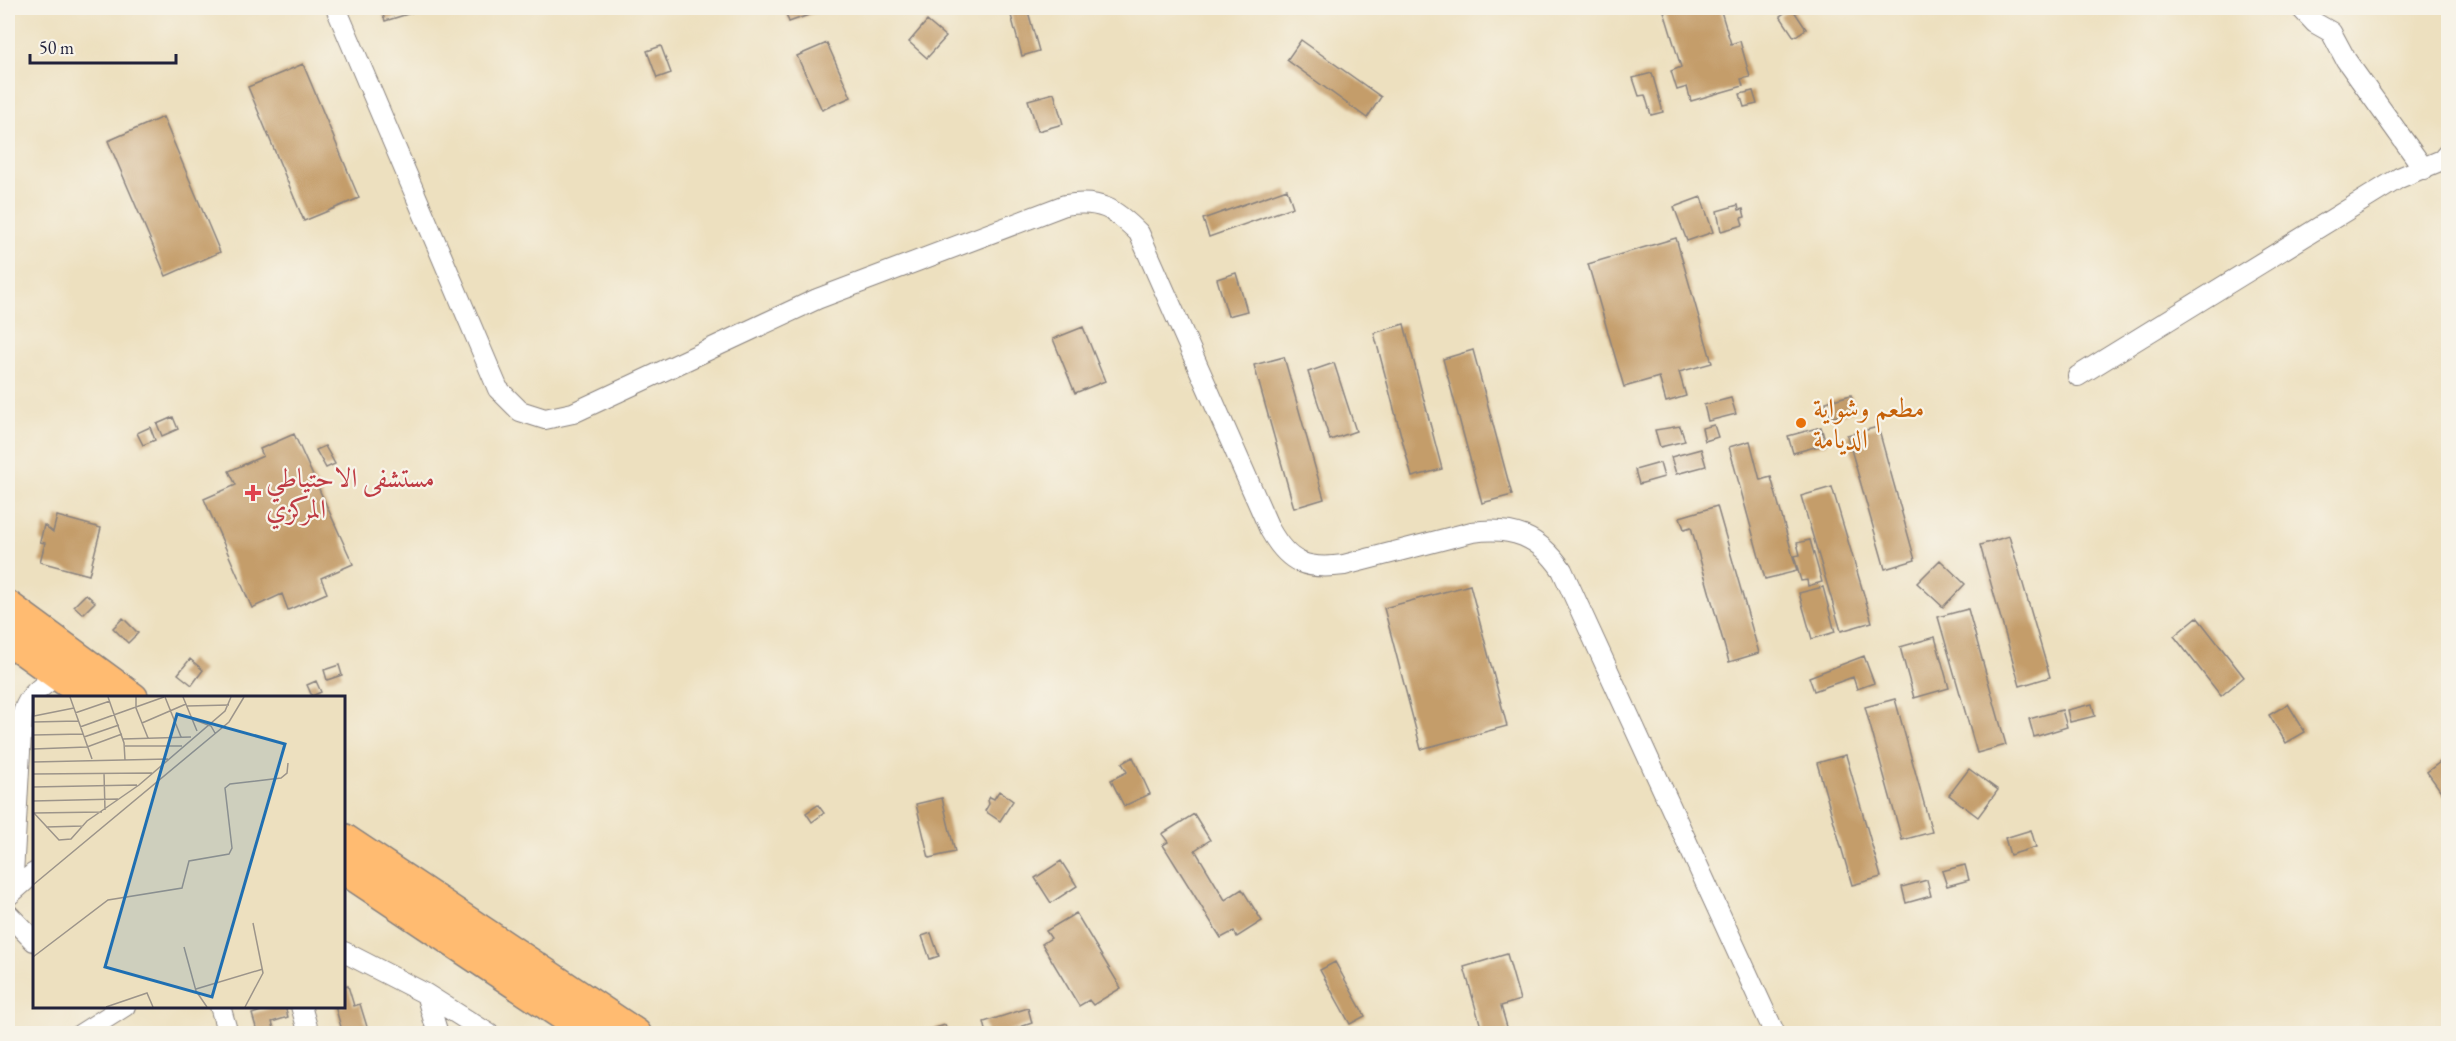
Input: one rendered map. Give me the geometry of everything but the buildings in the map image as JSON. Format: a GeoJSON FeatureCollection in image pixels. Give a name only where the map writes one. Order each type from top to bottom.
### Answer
{"type":"FeatureCollection","features":[{"type":"Feature","properties":{"kind":"highway"},"geometry":{"type":"LineString","coordinates":[[8,606],[64,663],[89,696]]}},
{"type":"Feature","properties":{"kind":"highway"},"geometry":{"type":"LineString","coordinates":[[8,639],[64,663],[130,696]]}},
{"type":"Feature","properties":{"kind":"highway"},"geometry":{"type":"LineString","coordinates":[[345,840],[636,1034]]}},
{"type":"Feature","properties":{"kind":"highway"},"geometry":{"type":"LineString","coordinates":[[345,870],[591,1034]]}},
{"type":"Feature","properties":{"kind":"street"},"geometry":{"type":"LineString","coordinates":[[336,8],[498,389],[520,411],[545,418],[573,413],[817,300],[1065,205],[1085,201],[1107,208],[1124,218],[1139,233],[1270,530],[1279,546],[1292,558],[1305,566],[1323,568],[1344,565],[1494,528],[1512,531],[1533,540],[1552,555],[1562,570],[1775,1034]]}},
{"type":"Feature","properties":{"kind":"street"},"geometry":{"type":"LineString","coordinates":[[2301,8],[2315,23],[2331,32],[2346,60],[2424,169]]}},
{"type":"Feature","properties":{"kind":"street"},"geometry":{"type":"LineString","coordinates":[[2078,376],[2399,178],[2442,160],[2448,153]]}},
{"type":"Feature","properties":{"kind":"street"},"geometry":{"type":"LineString","coordinates":[[10,894],[21,763],[22,717],[25,703],[32,693],[64,663]]}},
{"type":"Feature","properties":{"kind":"street"},"geometry":{"type":"LineString","coordinates":[[10,894],[33,874]]}},
{"type":"Feature","properties":{"kind":"street"},"geometry":{"type":"LineString","coordinates":[[8,914],[33,940]]}},
{"type":"Feature","properties":{"kind":"street"},"geometry":{"type":"LineString","coordinates":[[345,953],[426,994],[489,1034]]}},
{"type":"Feature","properties":{"kind":"street"},"geometry":{"type":"LineString","coordinates":[[426,994],[438,1034]]}},
{"type":"Feature","properties":{"kind":"street"},"geometry":{"type":"LineString","coordinates":[[221,1008],[228,1034]]}},
{"type":"Feature","properties":{"kind":"street"},"geometry":{"type":"LineString","coordinates":[[302,1008],[309,1034]]}},
{"type":"Feature","properties":{"kind":"street"},"geometry":{"type":"LineString","coordinates":[[81,1034],[112,1010]]}},
{"type":"Feature","properties":{"kind":"place","name":"مطعم وشواية الديامة"},"geometry":{"type":"Point","coordinates":[1801,423]}},
{"type":"Feature","properties":{"kind":"place","name":"مستشفى الاحتياطي المركزي"},"geometry":{"type":"Point","coordinates":[253,493]}}]}
